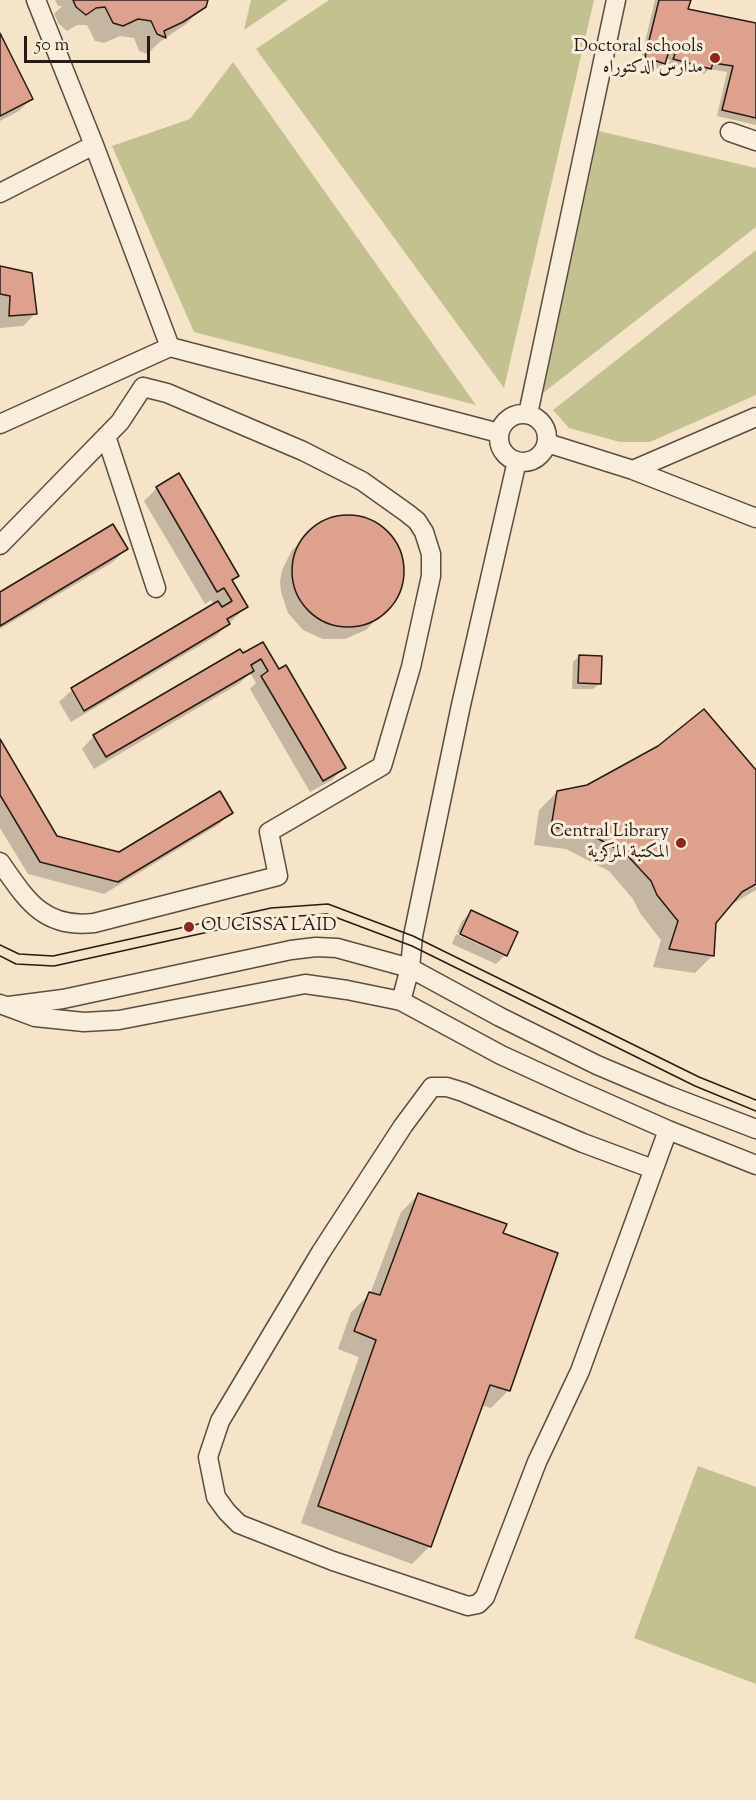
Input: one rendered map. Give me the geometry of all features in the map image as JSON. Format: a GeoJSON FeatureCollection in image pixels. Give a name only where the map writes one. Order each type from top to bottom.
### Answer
{"type":"FeatureCollection","features":[{"type":"Feature","properties":{"kind":"street"},"geometry":{"type":"LineString","coordinates":[[36,0],[94,145],[170,347]]}},
{"type":"Feature","properties":{"kind":"street"},"geometry":{"type":"LineString","coordinates":[[528,414],[616,0]]}},
{"type":"Feature","properties":{"kind":"street"},"geometry":{"type":"LineString","coordinates":[[730,132],[756,141]]}},
{"type":"Feature","properties":{"kind":"street"},"geometry":{"type":"LineString","coordinates":[[0,193],[94,145]]}},
{"type":"Feature","properties":{"kind":"street"},"geometry":{"type":"LineString","coordinates":[[0,424],[170,347],[499,433]]}},
{"type":"Feature","properties":{"kind":"street"},"geometry":{"type":"LineString","coordinates":[[134,363],[143,387]]}},
{"type":"Feature","properties":{"kind":"street"},"geometry":{"type":"LineString","coordinates":[[0,545],[120,422],[143,387]]}},
{"type":"Feature","properties":{"kind":"street"},"geometry":{"type":"LineString","coordinates":[[0,862],[28,901],[38,910],[49,917],[72,924],[94,923],[278,876],[269,832],[382,766],[397,717],[422,622],[432,565],[429,543],[417,521],[362,481],[303,451],[167,393],[143,387]]}},
{"type":"Feature","properties":{"kind":"street"},"geometry":{"type":"LineString","coordinates":[[528,414],[535,416],[545,428],[547,442],[539,456],[532,460],[517,461],[505,454],[501,447],[499,433],[502,426],[513,415],[528,414]]}},
{"type":"Feature","properties":{"kind":"street"},"geometry":{"type":"LineString","coordinates":[[633,470],[756,417]]}},
{"type":"Feature","properties":{"kind":"street"},"geometry":{"type":"LineString","coordinates":[[106,436],[156,588]]}},
{"type":"Feature","properties":{"kind":"street"},"geometry":{"type":"LineString","coordinates":[[547,442],[633,470],[756,518]]}},
{"type":"Feature","properties":{"kind":"street"},"geometry":{"type":"LineString","coordinates":[[401,1001],[410,968],[413,936],[460,705],[517,461]]}},
{"type":"Feature","properties":{"kind":"street"},"geometry":{"type":"LineString","coordinates":[[2,1005],[63,999],[305,948],[337,948],[410,968],[500,1017],[597,1065],[756,1129]]}},
{"type":"Feature","properties":{"kind":"street"},"geometry":{"type":"LineString","coordinates":[[375,996],[391,992],[398,980],[397,971],[388,962]]}},
{"type":"Feature","properties":{"kind":"street"},"geometry":{"type":"LineString","coordinates":[[2,1005],[35,1017],[84,1022],[119,1020],[304,984],[401,1001],[501,1055],[668,1130],[756,1165]]}},
{"type":"Feature","properties":{"kind":"street"},"geometry":{"type":"LineString","coordinates":[[653,1169],[583,1143],[463,1092],[447,1087],[432,1087],[403,1126],[321,1252],[220,1421],[208,1457],[216,1497],[227,1512],[239,1524],[333,1561],[468,1606],[478,1604],[485,1597],[537,1462],[580,1371],[668,1130]]}},
{"type":"Feature","properties":{"kind":"shaded area"},"geometry":{"type":"Polygon","coordinates":[[[251,0],[288,0],[244,30],[251,0]]]}},
{"type":"Feature","properties":{"kind":"shaded area"},"geometry":{"type":"Polygon","coordinates":[[[329,0],[594,0],[504,388],[256,49],[329,0]]]}},
{"type":"Feature","properties":{"kind":"shaded area"},"geometry":{"type":"Polygon","coordinates":[[[233,62],[476,405],[194,332],[112,146],[190,119],[233,62]]]}},
{"type":"Feature","properties":{"kind":"shaded area"},"geometry":{"type":"Polygon","coordinates":[[[599,131],[756,168],[756,227],[543,393],[599,131]]]}},
{"type":"Feature","properties":{"kind":"shaded area"},"geometry":{"type":"Polygon","coordinates":[[[756,250],[756,395],[650,442],[620,442],[569,428],[553,410],[756,250]]]}},
{"type":"Feature","properties":{"kind":"shaded area"},"geometry":{"type":"Polygon","coordinates":[[[698,1466],[756,1487],[756,1684],[634,1638],[698,1466]]]}},
{"type":"Feature","properties":{"kind":"building"},"geometry":{"type":"Polygon","coordinates":[[[73,0],[208,0],[206,7],[164,31],[166,38],[157,34],[151,21],[138,19],[123,26],[113,23],[105,7],[96,8],[86,15],[76,7],[73,0]]]}},
{"type":"Feature","properties":{"kind":"building","name":"Doctoral schools مدارس الدكتوراه"},"geometry":{"type":"Polygon","coordinates":[[[659,0],[691,0],[688,9],[756,23],[756,118],[722,110],[733,66],[713,63],[711,69],[673,59],[675,54],[669,51],[665,64],[645,57],[659,0]]]}},
{"type":"Feature","properties":{"kind":"building"},"geometry":{"type":"Polygon","coordinates":[[[0,33],[33,99],[0,116],[0,33]]]}},
{"type":"Feature","properties":{"kind":"building"},"geometry":{"type":"Polygon","coordinates":[[[0,266],[32,273],[37,314],[9,316],[10,296],[0,294],[0,266]]]}},
{"type":"Feature","properties":{"kind":"building"},"geometry":{"type":"Polygon","coordinates":[[[179,473],[239,576],[232,580],[248,607],[227,619],[230,624],[84,711],[71,688],[218,601],[222,607],[232,601],[224,588],[217,592],[156,487],[179,473]]]}},
{"type":"Feature","properties":{"kind":"building"},"geometry":{"type":"Polygon","coordinates":[[[348,515],[370,519],[388,531],[400,549],[404,571],[400,593],[388,611],[370,623],[348,627],[326,623],[308,611],[296,593],[292,571],[296,549],[308,531],[326,519],[348,515]]]}},
{"type":"Feature","properties":{"kind":"building"},"geometry":{"type":"Polygon","coordinates":[[[113,524],[128,549],[0,626],[0,592],[113,524]]]}},
{"type":"Feature","properties":{"kind":"building"},"geometry":{"type":"Polygon","coordinates":[[[263,642],[279,669],[286,665],[346,768],[323,781],[261,676],[268,671],[261,659],[251,665],[254,671],[106,757],[93,735],[240,649],[243,653],[263,642]]]}},
{"type":"Feature","properties":{"kind":"building"},"geometry":{"type":"Polygon","coordinates":[[[579,655],[602,656],[601,684],[578,683],[579,655]]]}},
{"type":"Feature","properties":{"kind":"building","name":"Central Library المكتبة المركزية"},"geometry":{"type":"Polygon","coordinates":[[[704,709],[756,770],[756,884],[742,892],[716,923],[714,956],[669,949],[678,921],[657,895],[651,881],[626,854],[584,831],[551,827],[557,791],[587,785],[658,746],[704,709]]]}},
{"type":"Feature","properties":{"kind":"building"},"geometry":{"type":"Polygon","coordinates":[[[0,739],[57,836],[119,852],[220,791],[233,813],[118,882],[40,862],[0,795],[0,739]]]}},
{"type":"Feature","properties":{"kind":"building"},"geometry":{"type":"Polygon","coordinates":[[[471,910],[518,932],[507,956],[460,934],[471,910]]]}},
{"type":"Feature","properties":{"kind":"building"},"geometry":{"type":"Polygon","coordinates":[[[418,1193],[507,1224],[503,1233],[558,1253],[510,1391],[490,1385],[431,1547],[318,1506],[376,1340],[354,1331],[369,1292],[380,1295],[418,1193]]]}},
{"type":"Feature","properties":{"kind":"tram line"},"geometry":{"type":"LineString","coordinates":[[0,945],[19,954],[53,956],[271,908],[328,904],[413,936],[699,1077],[756,1100]]}},
{"type":"Feature","properties":{"kind":"tram line"},"geometry":{"type":"LineString","coordinates":[[0,956],[16,964],[54,966],[272,918],[327,914],[412,946],[695,1086],[756,1111]]}},
{"type":"Feature","properties":{"kind":"place","name":"Doctoral schools مدارس الدكتوراه"},"geometry":{"type":"Point","coordinates":[715,58]}},
{"type":"Feature","properties":{"kind":"place","name":"Central Library المكتبة المركزية"},"geometry":{"type":"Point","coordinates":[681,843]}},
{"type":"Feature","properties":{"kind":"place","name":"OUCISSA LAID"},"geometry":{"type":"Point","coordinates":[189,927]}}]}
